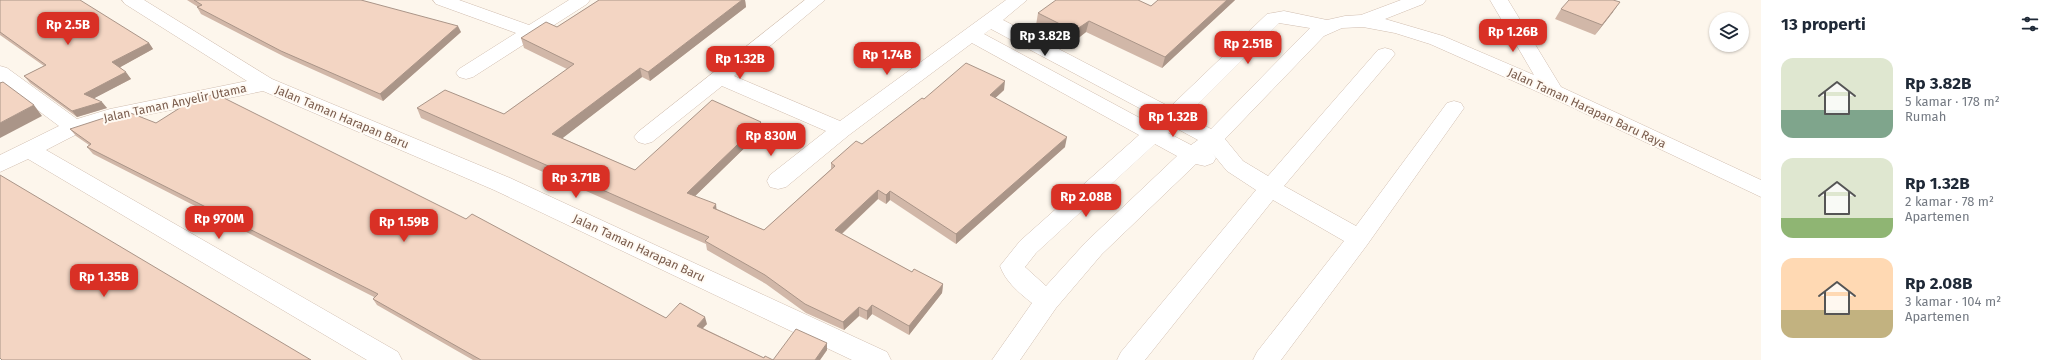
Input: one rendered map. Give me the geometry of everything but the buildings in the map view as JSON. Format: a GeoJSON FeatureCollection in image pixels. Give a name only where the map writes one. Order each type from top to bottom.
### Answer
{"type":"FeatureCollection","features":[{"type":"Feature","properties":{"kind":"street","name":"Jalan Taman Harapan Baru"},"geometry":{"type":"LineString","coordinates":[[131,0],[265,84],[502,184],[878,360]]}},
{"type":"Feature","properties":{"kind":"street"},"geometry":{"type":"LineString","coordinates":[[442,0],[531,32]]}},
{"type":"Feature","properties":{"kind":"street"},"geometry":{"type":"LineString","coordinates":[[466,73],[581,0]]}},
{"type":"Feature","properties":{"kind":"street"},"geometry":{"type":"LineString","coordinates":[[646,137],[816,0]]}},
{"type":"Feature","properties":{"kind":"street"},"geometry":{"type":"LineString","coordinates":[[778,181],[842,130],[1018,0]]}},
{"type":"Feature","properties":{"kind":"street"},"geometry":{"type":"LineString","coordinates":[[1363,21],[1417,0]]}},
{"type":"Feature","properties":{"kind":"street"},"geometry":{"type":"LineString","coordinates":[[1499,0],[1553,90]]}},
{"type":"Feature","properties":{"kind":"street"},"geometry":{"type":"LineString","coordinates":[[1047,301],[1017,277],[1012,266],[1014,262],[1172,117],[1274,18],[1291,18],[1327,26]]}},
{"type":"Feature","properties":{"kind":"street"},"geometry":{"type":"LineString","coordinates":[[990,21],[1213,139],[1235,166]]}},
{"type":"Feature","properties":{"kind":"street","name":"Jalan Taman Harapan Baru Raya"},"geometry":{"type":"LineString","coordinates":[[1005,360],[1047,301],[1094,248],[1192,155],[1213,139],[1317,32],[1336,22],[1363,21],[1411,32],[1457,49],[1553,90],[1761,189]]}},
{"type":"Feature","properties":{"kind":"street"},"geometry":{"type":"LineString","coordinates":[[971,34],[1192,155],[1235,166],[1270,188],[1359,238]]}},
{"type":"Feature","properties":{"kind":"street"},"geometry":{"type":"LineString","coordinates":[[1130,360],[1270,188],[1385,54]]}},
{"type":"Feature","properties":{"kind":"street"},"geometry":{"type":"LineString","coordinates":[[0,72],[74,127]]}},
{"type":"Feature","properties":{"kind":"street"},"geometry":{"type":"LineString","coordinates":[[719,77],[842,130]]}},
{"type":"Feature","properties":{"kind":"street","name":"Jalan Taman Anyelir Utama"},"geometry":{"type":"LineString","coordinates":[[0,164],[74,127],[129,111],[265,84]]}},
{"type":"Feature","properties":{"kind":"street"},"geometry":{"type":"LineString","coordinates":[[1266,360],[1359,238],[1454,108]]}},
{"type":"Feature","properties":{"kind":"street"},"geometry":{"type":"LineString","coordinates":[[30,150],[390,360]]}}]}
